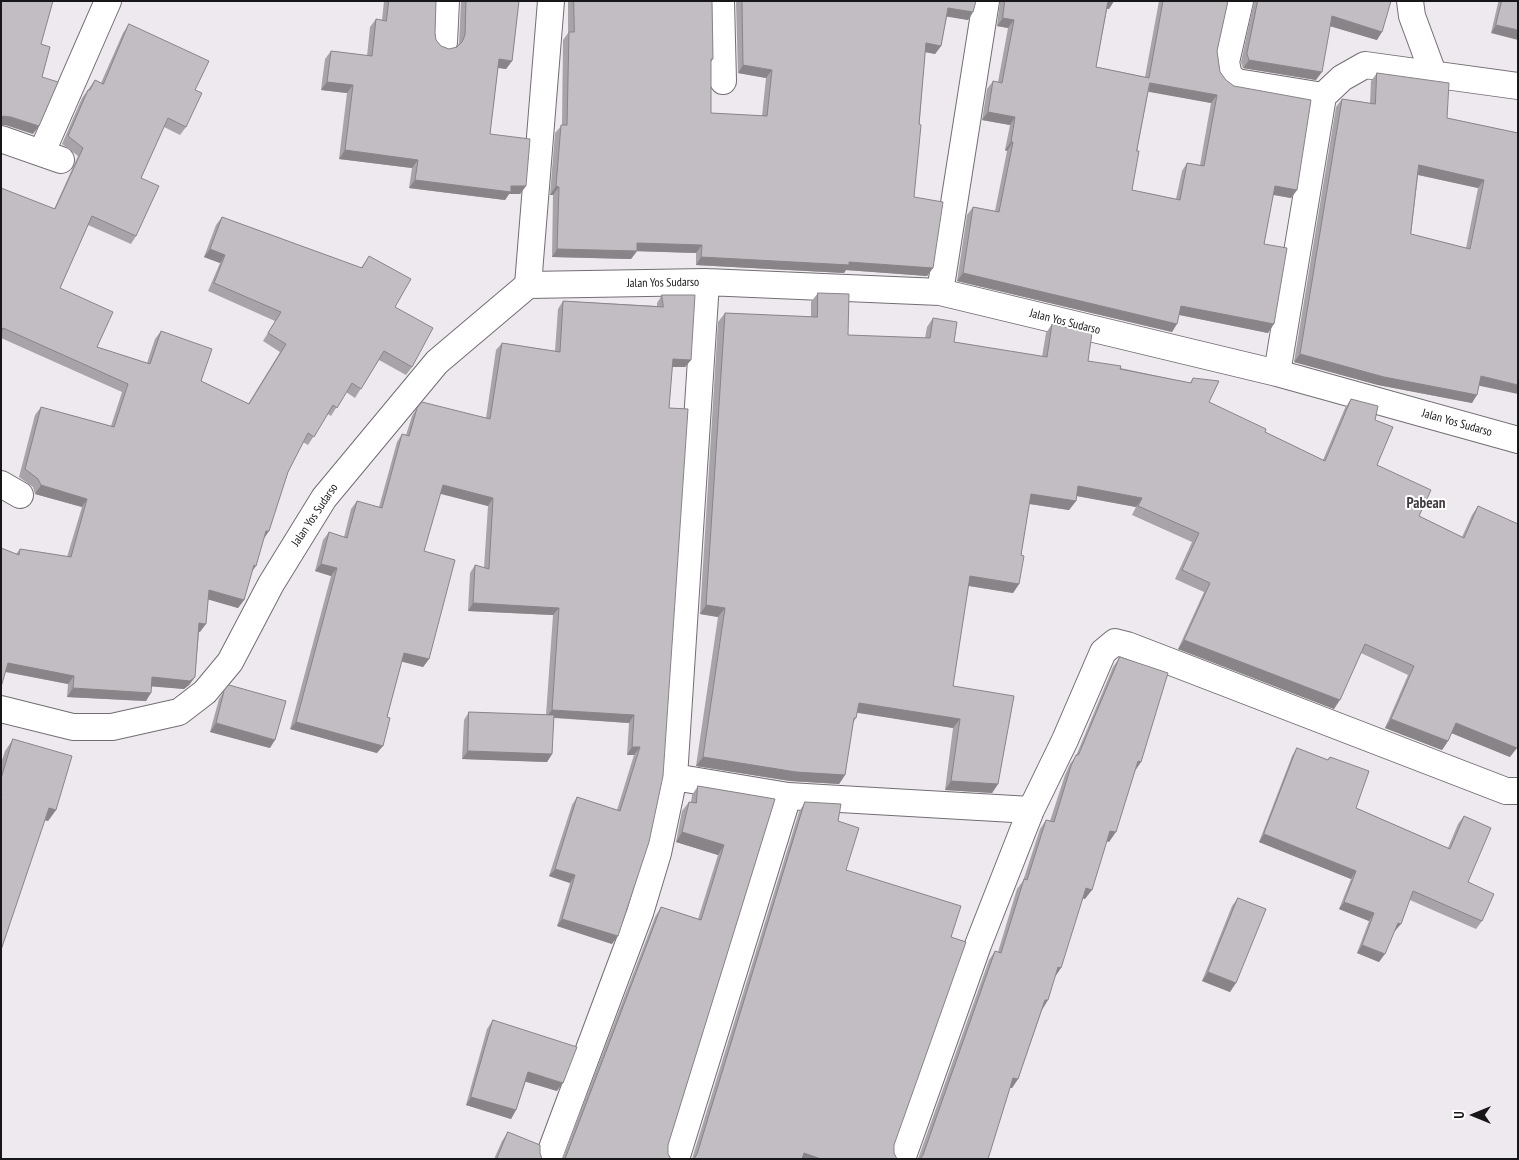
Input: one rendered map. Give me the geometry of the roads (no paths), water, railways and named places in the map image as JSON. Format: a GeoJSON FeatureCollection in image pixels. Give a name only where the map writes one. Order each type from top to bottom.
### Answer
{"type":"FeatureCollection","features":[{"type":"Feature","properties":{"kind":"street"},"geometry":{"type":"LineString","coordinates":[[1,139],[52,156],[108,1]]}},
{"type":"Feature","properties":{"kind":"street"},"geometry":{"type":"LineString","coordinates":[[444,42],[446,1]]}},
{"type":"Feature","properties":{"kind":"street"},"geometry":{"type":"LineString","coordinates":[[528,286],[550,1]]}},
{"type":"Feature","properties":{"kind":"street"},"geometry":{"type":"LineString","coordinates":[[721,1],[723,81]]}},
{"type":"Feature","properties":{"kind":"street"},"geometry":{"type":"LineString","coordinates":[[940,292],[986,1]]}},
{"type":"Feature","properties":{"kind":"street"},"geometry":{"type":"LineString","coordinates":[[1240,1],[1226,62],[1229,76],[1237,82],[1323,96]]}},
{"type":"Feature","properties":{"kind":"street"},"geometry":{"type":"LineString","coordinates":[[1410,1],[1412,16],[1433,74]]}},
{"type":"Feature","properties":{"kind":"street"},"geometry":{"type":"LineString","coordinates":[[1276,373],[1323,96],[1342,78],[1364,65],[1518,86]]}},
{"type":"Feature","properties":{"kind":"street"},"geometry":{"type":"LineString","coordinates":[[548,1159],[640,913],[658,853],[674,777],[706,282]]}},
{"type":"Feature","properties":{"kind":"street","name":"Jalan Yos Sudarso"},"geometry":{"type":"LineString","coordinates":[[1,709],[73,727],[112,727],[179,712],[205,692],[230,662],[271,584],[324,498],[437,362],[528,286],[706,282],[940,292],[1276,373],[1518,440]]}},
{"type":"Feature","properties":{"kind":"street"},"geometry":{"type":"LineString","coordinates":[[902,1159],[978,945],[1031,810],[1065,740],[1103,652],[1115,642],[1506,791],[1518,791]]}},
{"type":"Feature","properties":{"kind":"street"},"geometry":{"type":"LineString","coordinates":[[674,777],[788,796],[1031,810]]}},
{"type":"Feature","properties":{"kind":"street"},"geometry":{"type":"LineString","coordinates":[[676,1159],[788,796]]}},
{"type":"Feature","properties":{"kind":"district","name":"Pabean"},"geometry":{"type":"Point","coordinates":[1426,504]}}]}
